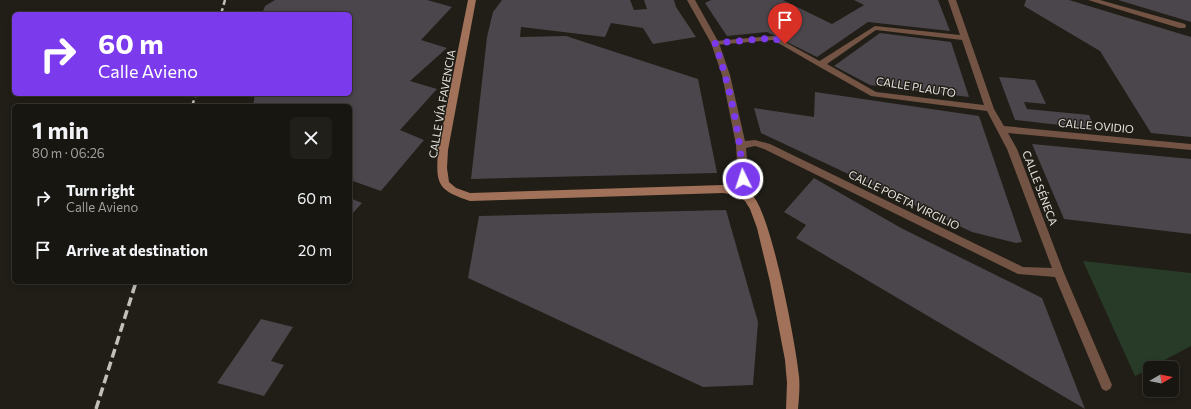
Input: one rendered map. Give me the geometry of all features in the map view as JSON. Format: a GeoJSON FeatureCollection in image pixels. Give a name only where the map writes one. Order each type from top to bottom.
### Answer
{"type":"FeatureCollection","features":[{"type":"Feature","properties":{"kind":"main road","name":"CALLE VÍA FAVENCIA"},"geometry":{"type":"LineString","coordinates":[[472,1],[443,150],[442,168],[444,183],[454,191],[470,197],[723,189],[741,193]]}},
{"type":"Feature","properties":{"kind":"main road"},"geometry":{"type":"LineString","coordinates":[[741,193],[749,198],[752,203],[762,230],[778,296],[793,377],[792,409]]}},
{"type":"Feature","properties":{"kind":"street","name":"CALLE SÉNECA"},"geometry":{"type":"LineString","coordinates":[[952,0],[990,109],[1012,149],[1059,273],[1106,385]]}},
{"type":"Feature","properties":{"kind":"street"},"geometry":{"type":"LineString","coordinates":[[1092,0],[1182,26]]}},
{"type":"Feature","properties":{"kind":"street"},"geometry":{"type":"LineString","coordinates":[[694,1],[715,43],[726,75],[741,145],[743,179],[741,193]]}},
{"type":"Feature","properties":{"kind":"street"},"geometry":{"type":"LineString","coordinates":[[821,64],[874,28],[965,38]]}},
{"type":"Feature","properties":{"kind":"street","name":"CALLE PLAUTO"},"geometry":{"type":"LineString","coordinates":[[715,43],[774,38],[874,94],[990,109]]}},
{"type":"Feature","properties":{"kind":"street","name":"CALLE OVIDIO"},"geometry":{"type":"LineString","coordinates":[[1000,129],[1191,147]]}},
{"type":"Feature","properties":{"kind":"street","name":"CALLE POETA VIRGILIO"},"geometry":{"type":"LineString","coordinates":[[741,145],[755,143],[767,146],[1022,271],[1059,273]]}},
{"type":"Feature","properties":{"kind":"green space"},"geometry":{"type":"Polygon","coordinates":[[[1083,261],[1191,273],[1191,346],[1163,361],[1143,361],[1143,372],[1135,376],[1083,261]]]}},
{"type":"Feature","properties":{"kind":"building"},"geometry":{"type":"Polygon","coordinates":[[[275,0],[427,0],[452,7],[421,40],[447,48],[410,81],[437,89],[400,130],[424,140],[381,191],[352,181],[352,104],[253,104],[255,96],[352,96],[352,12],[263,12],[265,6],[275,0]]]}},
{"type":"Feature","properties":{"kind":"building"},"geometry":{"type":"Polygon","coordinates":[[[502,0],[630,0],[634,10],[647,9],[644,0],[674,0],[676,7],[696,37],[653,44],[643,28],[611,23],[605,37],[521,27],[520,37],[566,36],[698,79],[717,173],[471,179],[487,37],[493,12],[502,0]]]}},
{"type":"Feature","properties":{"kind":"building"},"geometry":{"type":"Polygon","coordinates":[[[711,0],[783,0],[832,24],[864,5],[854,0],[938,0],[950,31],[868,22],[817,57],[767,32],[727,36],[705,3],[711,0]]]}},
{"type":"Feature","properties":{"kind":"building"},"geometry":{"type":"Polygon","coordinates":[[[1026,0],[1069,0],[1191,37],[1191,137],[1151,133],[1100,51],[1024,6],[1026,0]]]}},
{"type":"Feature","properties":{"kind":"building"},"geometry":{"type":"Polygon","coordinates":[[[1118,0],[1191,0],[1191,22],[1118,0]]]}},
{"type":"Feature","properties":{"kind":"building"},"geometry":{"type":"Polygon","coordinates":[[[880,33],[951,42],[969,97],[870,85],[834,66],[880,33]]]}},
{"type":"Feature","properties":{"kind":"building"},"geometry":{"type":"Polygon","coordinates":[[[999,77],[1035,80],[1046,104],[1024,102],[1027,109],[1089,115],[1095,129],[1015,120],[999,77]]]}},
{"type":"Feature","properties":{"kind":"building"},"geometry":{"type":"Polygon","coordinates":[[[815,92],[979,116],[1022,242],[1016,243],[972,232],[761,133],[754,108],[814,117],[815,92]]]}},
{"type":"Feature","properties":{"kind":"building"},"geometry":{"type":"Polygon","coordinates":[[[1032,144],[1191,159],[1191,234],[1064,219],[1032,144]]]}},
{"type":"Feature","properties":{"kind":"building"},"geometry":{"type":"Polygon","coordinates":[[[814,178],[901,228],[1042,298],[1085,409],[796,238],[806,225],[784,212],[814,178]]]}},
{"type":"Feature","properties":{"kind":"building"},"geometry":{"type":"Polygon","coordinates":[[[352,199],[362,203],[352,214],[352,199]]]}},
{"type":"Feature","properties":{"kind":"building"},"geometry":{"type":"Polygon","coordinates":[[[726,210],[758,322],[753,385],[703,387],[468,278],[479,216],[726,210]]]}},
{"type":"Feature","properties":{"kind":"building"},"geometry":{"type":"Polygon","coordinates":[[[261,319],[293,327],[271,361],[284,365],[264,396],[217,383],[261,319]]]}},
{"type":"Feature","properties":{"kind":"railway"},"geometry":{"type":"LineString","coordinates":[[222,12],[225,0]]}},
{"type":"Feature","properties":{"kind":"railway"},"geometry":{"type":"LineString","coordinates":[[193,104],[195,96]]}},
{"type":"Feature","properties":{"kind":"railway"},"geometry":{"type":"LineString","coordinates":[[96,409],[135,284]]}},
{"type":"Feature","properties":{"kind":"route"},"geometry":{"type":"LineString","coordinates":[[743,179],[741,145],[726,75],[715,43],[774,38],[785,44]]}}]}
